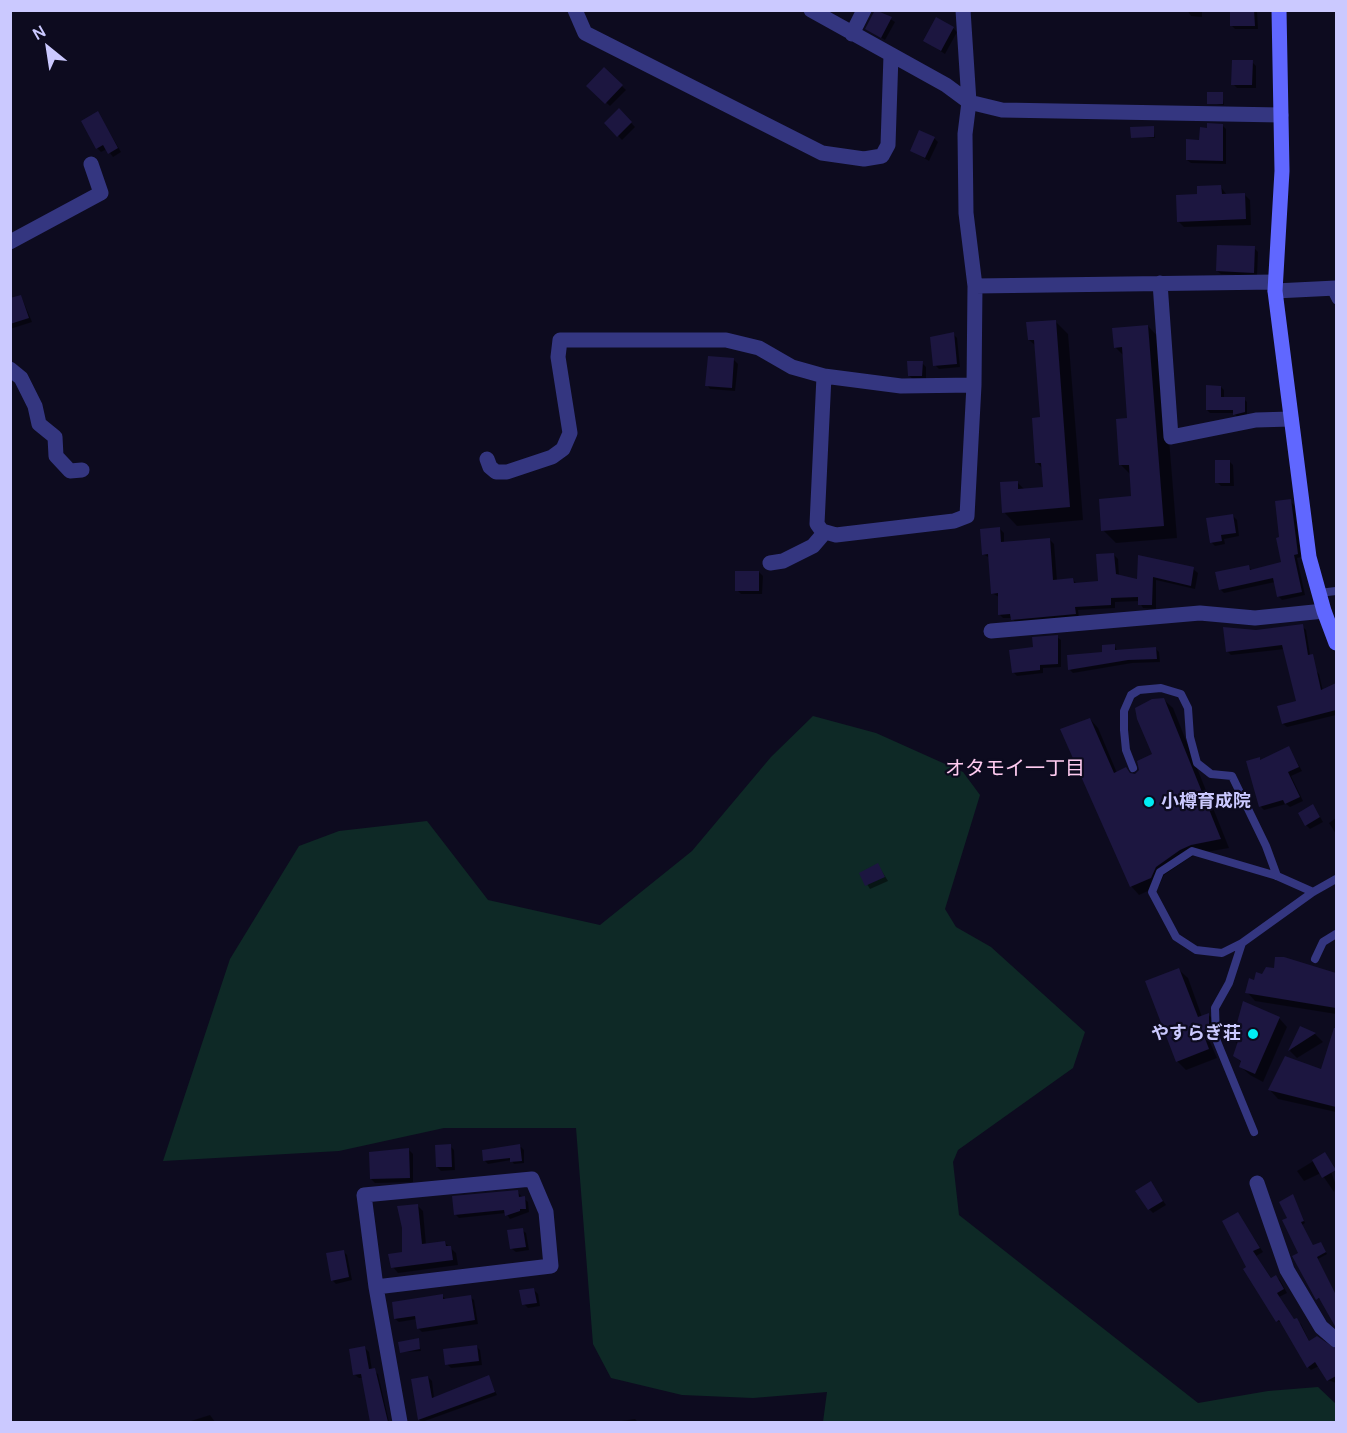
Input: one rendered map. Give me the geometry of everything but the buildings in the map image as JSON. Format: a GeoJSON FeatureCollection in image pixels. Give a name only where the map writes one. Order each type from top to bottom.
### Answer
{"type":"FeatureCollection","features":[{"type":"Feature","properties":{"kind":"street"},"geometry":{"type":"LineString","coordinates":[[575,10],[585,33],[822,153],[864,159],[882,156],[888,145],[891,55]]}},
{"type":"Feature","properties":{"kind":"street"},"geometry":{"type":"LineString","coordinates":[[811,10],[946,85],[969,102],[1002,110],[1281,115]]}},
{"type":"Feature","properties":{"kind":"street"},"geometry":{"type":"LineString","coordinates":[[852,34],[864,10]]}},
{"type":"Feature","properties":{"kind":"street"},"geometry":{"type":"LineString","coordinates":[[824,376],[817,524],[825,532],[836,535],[954,521],[968,516],[974,385],[975,286],[966,213],[965,134],[969,102],[963,10]]}},
{"type":"Feature","properties":{"kind":"street"},"geometry":{"type":"LineString","coordinates":[[1279,10],[1282,171],[1275,286],[1309,557],[1324,611],[1336,643]]}},
{"type":"Feature","properties":{"kind":"street"},"geometry":{"type":"LineString","coordinates":[[10,242],[101,193],[91,164]]}},
{"type":"Feature","properties":{"kind":"street"},"geometry":{"type":"LineString","coordinates":[[975,286],[1160,283],[1275,286],[1334,292]]}},
{"type":"Feature","properties":{"kind":"street"},"geometry":{"type":"LineString","coordinates":[[1160,283],[1171,437],[1256,420],[1292,419]]}},
{"type":"Feature","properties":{"kind":"street"},"geometry":{"type":"LineString","coordinates":[[487,459],[490,467],[496,472],[507,472],[552,457],[563,448],[570,433],[558,357],[560,340],[726,340],[759,348],[792,367],[824,376],[901,386],[974,385]]}},
{"type":"Feature","properties":{"kind":"street"},"geometry":{"type":"LineString","coordinates":[[10,369],[21,378],[35,406],[39,424],[55,437],[56,456],[70,471],[82,470]]}},
{"type":"Feature","properties":{"kind":"street"},"geometry":{"type":"LineString","coordinates":[[770,563],[798,555],[813,546],[825,532]]}},
{"type":"Feature","properties":{"kind":"street"},"geometry":{"type":"LineString","coordinates":[[991,631],[1200,613],[1255,618],[1324,611]]}},
{"type":"Feature","properties":{"kind":"street"},"geometry":{"type":"LineString","coordinates":[[376,1287],[551,1266],[546,1212],[532,1179],[364,1196],[376,1287],[400,1422]]}},
{"type":"Feature","properties":{"kind":"street"},"geometry":{"type":"LineString","coordinates":[[1257,1183],[1287,1270],[1321,1328],[1336,1340]]}},
{"type":"Feature","properties":{"kind":"lane"},"geometry":{"type":"LineString","coordinates":[[1319,593],[1336,591]]}},
{"type":"Feature","properties":{"kind":"lane"},"geometry":{"type":"LineString","coordinates":[[1133,768],[1126,750],[1124,730],[1124,711],[1131,695],[1139,690],[1161,688],[1181,694],[1188,708],[1190,737],[1197,763],[1211,774],[1232,776],[1266,846],[1277,876]]}},
{"type":"Feature","properties":{"kind":"lane"},"geometry":{"type":"LineString","coordinates":[[1313,892],[1277,876],[1192,851],[1160,872],[1152,892],[1176,937],[1196,950],[1222,953],[1242,943],[1313,892],[1336,879]]}},
{"type":"Feature","properties":{"kind":"lane"},"geometry":{"type":"LineString","coordinates":[[1315,959],[1323,942],[1336,934]]}},
{"type":"Feature","properties":{"kind":"lane"},"geometry":{"type":"LineString","coordinates":[[1242,943],[1229,982],[1215,1008],[1216,1039],[1254,1132]]}},
{"type":"Feature","properties":{"kind":"green space"},"geometry":{"type":"Polygon","coordinates":[[[813,716],[876,733],[963,772],[980,795],[945,909],[956,927],[991,947],[1085,1032],[1073,1068],[958,1150],[953,1162],[959,1215],[1198,1403],[1268,1391],[1318,1387],[1336,1404],[1336,1422],[823,1422],[827,1392],[753,1398],[682,1395],[611,1378],[593,1344],[576,1128],[444,1128],[339,1151],[163,1161],[230,959],[299,846],[339,831],[427,821],[488,900],[600,925],[692,851],[771,757],[813,716]]]}},
{"type":"Feature","properties":{"kind":"place","name":"小樽育成院"},"geometry":{"type":"Point","coordinates":[1149,802]}},
{"type":"Feature","properties":{"kind":"place","name":"やすらぎ荘"},"geometry":{"type":"Point","coordinates":[1253,1034]}},
{"type":"Feature","properties":{"kind":"district","name":"オタモイ一丁目"},"geometry":{"type":"Point","coordinates":[1015,769]}}]}
